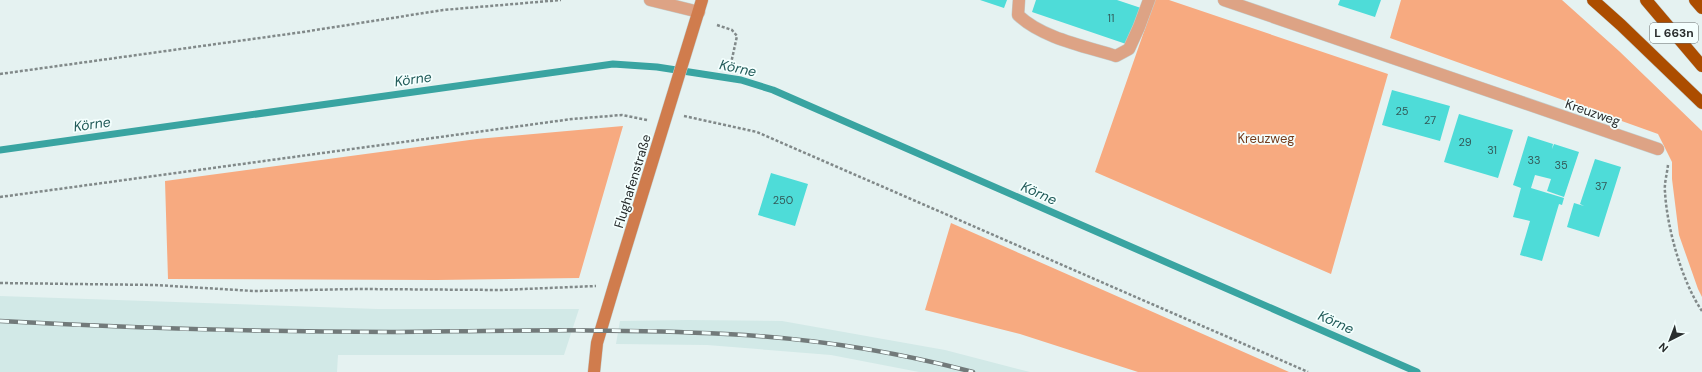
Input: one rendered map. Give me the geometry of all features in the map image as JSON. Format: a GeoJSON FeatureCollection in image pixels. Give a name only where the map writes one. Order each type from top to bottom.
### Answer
{"type":"FeatureCollection","features":[{"type":"Feature","properties":{"kind":"highway"},"geometry":{"type":"LineString","coordinates":[[1593,0],[1702,103]]}},
{"type":"Feature","properties":{"kind":"highway","name":"L 663n"},"geometry":{"type":"LineString","coordinates":[[1646,0],[1702,66]]}},
{"type":"Feature","properties":{"kind":"highway","name":"L 663n"},"geometry":{"type":"LineString","coordinates":[[1695,0],[1702,8]]}},
{"type":"Feature","properties":{"kind":"main road","name":"Flughafenstraße"},"geometry":{"type":"LineString","coordinates":[[594,372],[597,343],[700,6]]}},
{"type":"Feature","properties":{"kind":"street"},"geometry":{"type":"LineString","coordinates":[[650,0],[700,6]]}},
{"type":"Feature","properties":{"kind":"street"},"geometry":{"type":"LineString","coordinates":[[1019,0],[1018,15],[1028,24],[1044,32],[1116,56],[1129,49],[1149,0]]}},
{"type":"Feature","properties":{"kind":"street","name":"Kreuzweg"},"geometry":{"type":"LineString","coordinates":[[1224,0],[1658,149]]}},
{"type":"Feature","properties":{"kind":"path"},"geometry":{"type":"LineString","coordinates":[[0,74],[304,32],[443,10],[561,0]]}},
{"type":"Feature","properties":{"kind":"path"},"geometry":{"type":"LineString","coordinates":[[717,25],[732,30],[737,36],[730,68]]}},
{"type":"Feature","properties":{"kind":"path"},"geometry":{"type":"LineString","coordinates":[[0,198],[572,119],[622,115],[637,117],[664,125]]}},
{"type":"Feature","properties":{"kind":"path"},"geometry":{"type":"LineString","coordinates":[[705,121],[764,134],[1308,372]]}},
{"type":"Feature","properties":{"kind":"path"},"geometry":{"type":"LineString","coordinates":[[1658,149],[1668,160],[1665,192],[1672,238],[1681,268],[1697,304],[1702,311]]}},
{"type":"Feature","properties":{"kind":"path"},"geometry":{"type":"LineString","coordinates":[[0,283],[155,285],[254,291],[357,289],[501,290],[614,286]]}},
{"type":"Feature","properties":{"kind":"shaded area"},"geometry":{"type":"Polygon","coordinates":[[[0,296],[378,309],[579,309],[564,355],[338,355],[337,372],[0,372],[0,296]]]}},
{"type":"Feature","properties":{"kind":"shaded area"},"geometry":{"type":"Polygon","coordinates":[[[620,321],[782,321],[945,350],[1030,372],[919,372],[831,355],[707,345],[616,344],[620,321]]]}},
{"type":"Feature","properties":{"kind":"green space","name":"Kreuzweg"},"geometry":{"type":"Polygon","coordinates":[[[1155,0],[1169,0],[1388,74],[1331,274],[1095,172],[1155,0]]]}},
{"type":"Feature","properties":{"kind":"green space"},"geometry":{"type":"Polygon","coordinates":[[[1401,0],[1562,0],[1619,51],[1702,131],[1702,297],[1679,235],[1672,179],[1672,162],[1658,134],[1390,38],[1401,0]]]}},
{"type":"Feature","properties":{"kind":"green space"},"geometry":{"type":"Polygon","coordinates":[[[623,126],[579,278],[436,280],[168,279],[165,181],[477,139],[623,126]]]}},
{"type":"Feature","properties":{"kind":"green space"},"geometry":{"type":"Polygon","coordinates":[[[951,223],[1289,372],[1138,372],[1020,334],[925,310],[951,223]]]}},
{"type":"Feature","properties":{"kind":"building"},"geometry":{"type":"Polygon","coordinates":[[[980,0],[1007,0],[1004,8],[980,0]]]}},
{"type":"Feature","properties":{"kind":"building"},"geometry":{"type":"Polygon","coordinates":[[[1036,0],[1117,0],[1141,8],[1129,45],[1032,12],[1036,0]]]}},
{"type":"Feature","properties":{"kind":"building"},"geometry":{"type":"Polygon","coordinates":[[[1340,0],[1381,0],[1375,17],[1338,5],[1340,0]]]}},
{"type":"Feature","properties":{"kind":"building"},"geometry":{"type":"Polygon","coordinates":[[[1392,90],[1450,106],[1440,141],[1382,125],[1392,90]]]}},
{"type":"Feature","properties":{"kind":"building"},"geometry":{"type":"Polygon","coordinates":[[[1459,114],[1513,130],[1498,178],[1444,162],[1459,114]]]}},
{"type":"Feature","properties":{"kind":"building"},"geometry":{"type":"Polygon","coordinates":[[[1528,136],[1553,144],[1552,149],[1554,144],[1579,152],[1564,197],[1547,191],[1551,179],[1535,175],[1531,188],[1564,198],[1562,205],[1559,204],[1542,261],[1520,255],[1530,221],[1513,217],[1521,188],[1513,185],[1528,136]]]}},
{"type":"Feature","properties":{"kind":"building"},"geometry":{"type":"Polygon","coordinates":[[[1595,159],[1621,167],[1599,237],[1567,227],[1574,203],[1584,206],[1580,204],[1595,159]]]}},
{"type":"Feature","properties":{"kind":"building"},"geometry":{"type":"Polygon","coordinates":[[[771,173],[808,184],[795,226],[758,215],[771,173]]]}},
{"type":"Feature","properties":{"kind":"waterway","name":"Körne"},"geometry":{"type":"LineString","coordinates":[[0,150],[613,64],[657,67],[741,80],[773,90],[1417,372]]}},
{"type":"Feature","properties":{"kind":"railway"},"geometry":{"type":"LineString","coordinates":[[0,321],[147,328],[294,331],[392,332],[601,330],[726,334],[820,342],[882,352],[973,372]]}}]}
